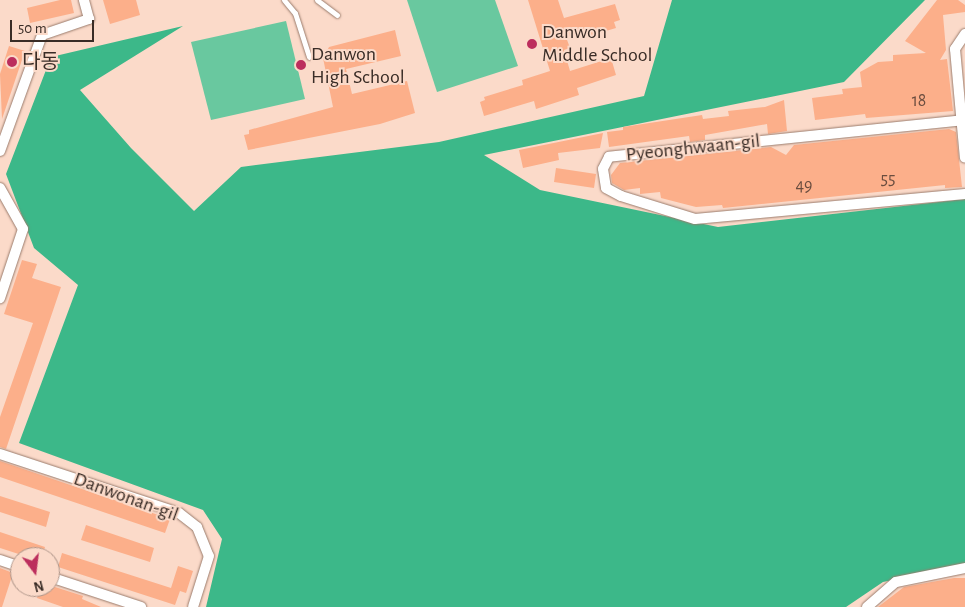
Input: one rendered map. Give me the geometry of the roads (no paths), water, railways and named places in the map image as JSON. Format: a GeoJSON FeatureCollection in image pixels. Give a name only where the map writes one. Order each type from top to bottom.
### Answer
{"type":"FeatureCollection","features":[{"type":"Feature","properties":{"kind":"street"},"geometry":{"type":"LineString","coordinates":[[0,151],[42,35],[89,19],[84,0]]}},
{"type":"Feature","properties":{"kind":"street"},"geometry":{"type":"LineString","coordinates":[[965,34],[955,49],[965,158]]}},
{"type":"Feature","properties":{"kind":"street","name":"Pyeonghwaan-gil"},"geometry":{"type":"LineString","coordinates":[[963,120],[609,157],[602,168],[606,188],[621,196],[695,219],[965,194]]}},
{"type":"Feature","properties":{"kind":"street"},"geometry":{"type":"LineString","coordinates":[[0,188],[23,229],[0,298]]}},
{"type":"Feature","properties":{"kind":"street","name":"Danwonan-gil"},"geometry":{"type":"LineString","coordinates":[[0,454],[178,513],[197,527],[209,556],[193,607]]}},
{"type":"Feature","properties":{"kind":"street"},"geometry":{"type":"LineString","coordinates":[[867,607],[896,582],[965,568]]}},
{"type":"Feature","properties":{"kind":"street"},"geometry":{"type":"LineString","coordinates":[[60,580],[141,607]]}},
{"type":"Feature","properties":{"kind":"lane"},"geometry":{"type":"LineString","coordinates":[[284,0],[295,13],[309,57]]}},
{"type":"Feature","properties":{"kind":"lane"},"geometry":{"type":"LineString","coordinates":[[317,0],[337,15]]}},
{"type":"Feature","properties":{"kind":"place","name":"Danwon Middle School"},"geometry":{"type":"Point","coordinates":[532,44]}},
{"type":"Feature","properties":{"kind":"place","name":"다동"},"geometry":{"type":"Point","coordinates":[12,62]}},
{"type":"Feature","properties":{"kind":"place","name":"Danwon High School"},"geometry":{"type":"Point","coordinates":[301,65]}}]}
